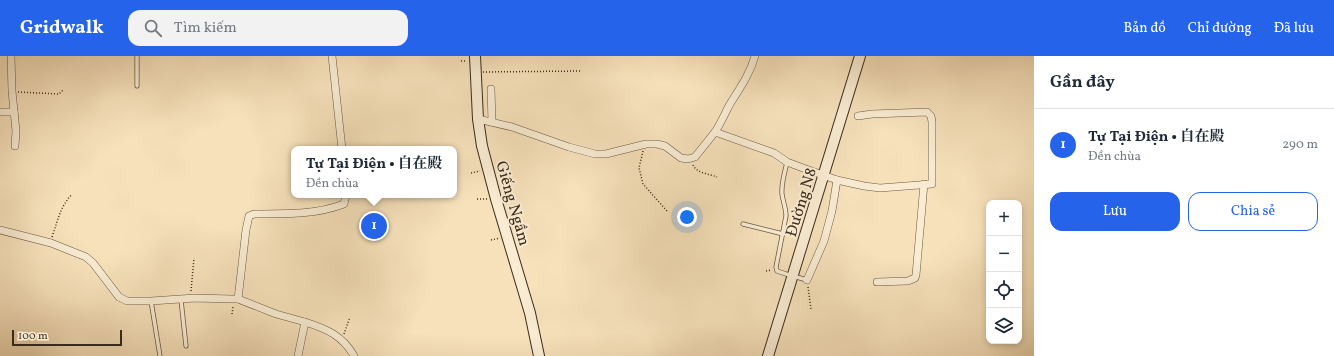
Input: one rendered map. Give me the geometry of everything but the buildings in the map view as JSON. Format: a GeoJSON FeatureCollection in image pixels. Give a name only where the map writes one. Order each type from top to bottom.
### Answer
{"type":"FeatureCollection","features":[{"type":"Feature","properties":{"kind":"main road","name":"Giếng Ngầm"},"geometry":{"type":"LineString","coordinates":[[475,56],[478,119],[482,146],[530,313],[539,356]]}},
{"type":"Feature","properties":{"kind":"main road","name":"Đường N8"},"geometry":{"type":"LineString","coordinates":[[768,356],[860,56]]}},
{"type":"Feature","properties":{"kind":"street"},"geometry":{"type":"LineString","coordinates":[[11,56],[12,91],[16,131],[15,146]]}},
{"type":"Feature","properties":{"kind":"street"},"geometry":{"type":"LineString","coordinates":[[332,56],[342,146]]}},
{"type":"Feature","properties":{"kind":"street"},"geometry":{"type":"LineString","coordinates":[[478,119],[595,154],[606,154],[646,144],[657,144],[665,146],[682,158],[691,159],[695,157],[715,132],[725,116],[729,106],[750,72],[755,56]]}},
{"type":"Feature","properties":{"kind":"street"},"geometry":{"type":"LineString","coordinates":[[491,89],[492,122]]}},
{"type":"Feature","properties":{"kind":"street"},"geometry":{"type":"LineString","coordinates":[[0,112],[14,112]]}},
{"type":"Feature","properties":{"kind":"street"},"geometry":{"type":"LineString","coordinates":[[715,132],[774,153],[787,162],[837,180],[880,188],[932,184],[932,122],[931,116],[928,112],[858,116]]}},
{"type":"Feature","properties":{"kind":"street"},"geometry":{"type":"LineString","coordinates":[[807,280],[824,241],[832,212],[837,180]]}},
{"type":"Feature","properties":{"kind":"street"},"geometry":{"type":"LineString","coordinates":[[878,282],[908,281],[915,278],[924,184]]}},
{"type":"Feature","properties":{"kind":"street"},"geometry":{"type":"LineString","coordinates":[[238,300],[249,216],[254,214],[300,214],[333,208],[344,204],[345,198]]}},
{"type":"Feature","properties":{"kind":"street"},"geometry":{"type":"LineString","coordinates":[[0,230],[51,243],[86,257],[93,263],[119,297],[127,300],[238,300],[324,329],[342,339],[354,356]]}},
{"type":"Feature","properties":{"kind":"street"},"geometry":{"type":"LineString","coordinates":[[298,356],[305,322]]}},
{"type":"Feature","properties":{"kind":"lane"},"geometry":{"type":"LineString","coordinates":[[136,86],[137,56]]}},
{"type":"Feature","properties":{"kind":"lane"},"geometry":{"type":"LineString","coordinates":[[787,162],[782,185],[782,195],[786,208],[783,234],[776,260],[776,267],[778,271],[807,280]]}},
{"type":"Feature","properties":{"kind":"lane"},"geometry":{"type":"LineString","coordinates":[[743,224],[783,234]]}},
{"type":"Feature","properties":{"kind":"lane"},"geometry":{"type":"LineString","coordinates":[[181,300],[186,346]]}},
{"type":"Feature","properties":{"kind":"lane"},"geometry":{"type":"LineString","coordinates":[[151,301],[160,356]]}},
{"type":"Feature","properties":{"kind":"path"},"geometry":{"type":"LineString","coordinates":[[476,72],[581,71]]}},
{"type":"Feature","properties":{"kind":"path"},"geometry":{"type":"LineString","coordinates":[[12,91],[59,94],[64,89]]}},
{"type":"Feature","properties":{"kind":"path"},"geometry":{"type":"LineString","coordinates":[[646,144],[639,168],[640,176],[643,184],[667,211]]}},
{"type":"Feature","properties":{"kind":"path"},"geometry":{"type":"LineString","coordinates":[[691,159],[694,168],[717,177]]}},
{"type":"Feature","properties":{"kind":"path"},"geometry":{"type":"LineString","coordinates":[[51,243],[61,208],[72,194]]}},
{"type":"Feature","properties":{"kind":"path"},"geometry":{"type":"LineString","coordinates":[[190,299],[194,258]]}},
{"type":"Feature","properties":{"kind":"path"},"geometry":{"type":"LineString","coordinates":[[807,280],[811,309]]}},
{"type":"Feature","properties":{"kind":"path"},"geometry":{"type":"LineString","coordinates":[[342,339],[350,317]]}},
{"type":"Feature","properties":{"kind":"place","name":"Tự Tại Điện • 自在殿"},"geometry":{"type":"Point","coordinates":[374,226]}}]}
